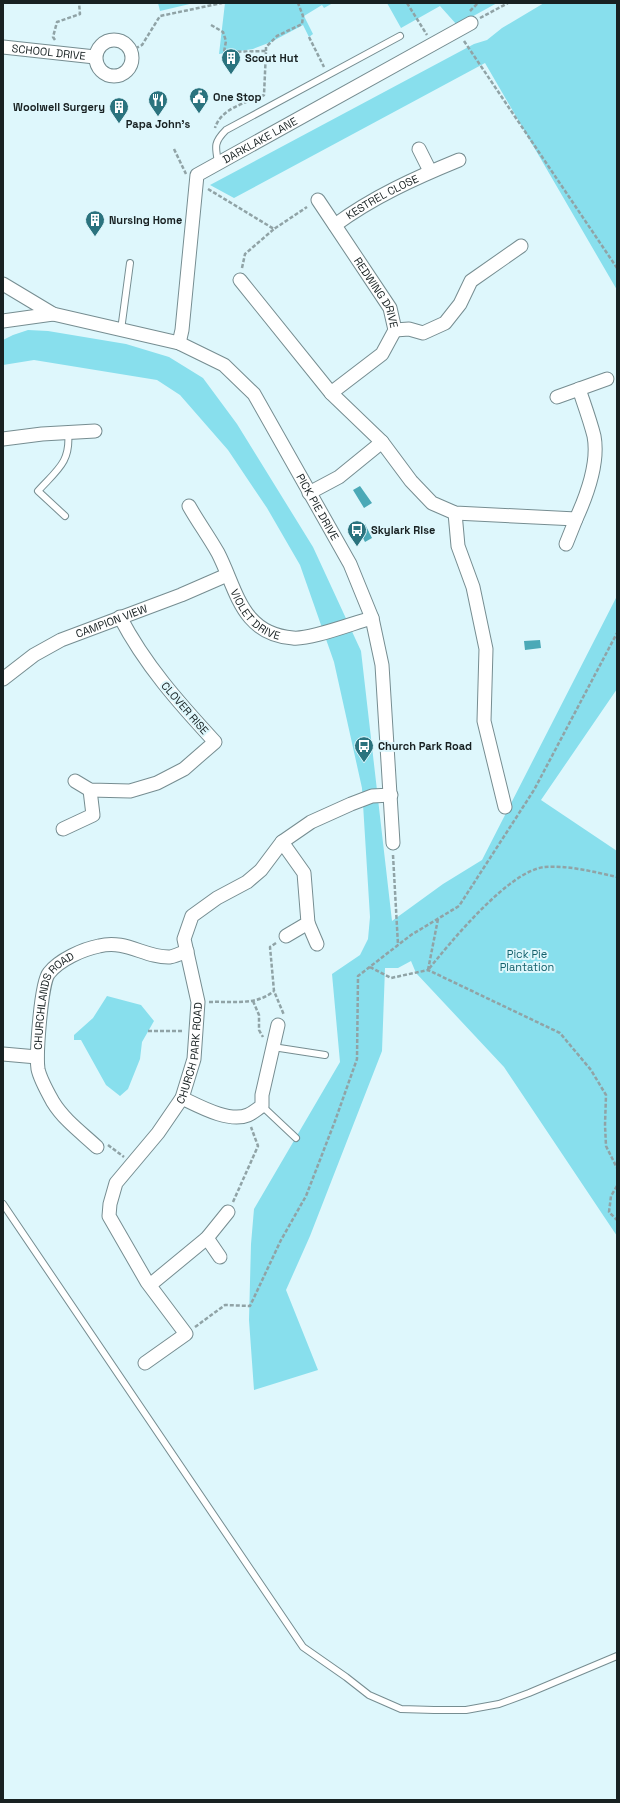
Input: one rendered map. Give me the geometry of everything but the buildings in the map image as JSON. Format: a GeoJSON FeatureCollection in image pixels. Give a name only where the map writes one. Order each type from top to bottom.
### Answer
{"type":"FeatureCollection","features":[{"type":"Feature","properties":{"kind":"street","name":"DARKLAKE LANE"},"geometry":{"type":"LineString","coordinates":[[195,181],[197,175],[218,162],[432,43],[471,23]]}},
{"type":"Feature","properties":{"kind":"street","name":"SCHOOL DRIVE"},"geometry":{"type":"LineString","coordinates":[[107,41],[121,41],[130,51],[132,56],[130,67],[127,71],[117,76],[106,75],[101,72],[95,57],[97,50],[107,41]]}},
{"type":"Feature","properties":{"kind":"street","name":"SCHOOL DRIVE"},"geometry":{"type":"LineString","coordinates":[[3,47],[95,57]]}},
{"type":"Feature","properties":{"kind":"street","name":"KESTREL CLOSE"},"geometry":{"type":"LineString","coordinates":[[419,149],[430,172]]}},
{"type":"Feature","properties":{"kind":"street","name":"KESTREL CLOSE"},"geometry":{"type":"LineString","coordinates":[[335,225],[356,210],[386,193],[459,160]]}},
{"type":"Feature","properties":{"kind":"street"},"geometry":{"type":"LineString","coordinates":[[178,343],[182,330],[195,181]]}},
{"type":"Feature","properties":{"kind":"street","name":"REDWING DRIVE"},"geometry":{"type":"LineString","coordinates":[[318,200],[390,308],[395,330],[382,354],[331,393]]}},
{"type":"Feature","properties":{"kind":"street"},"geometry":{"type":"LineString","coordinates":[[395,330],[410,329],[423,333],[445,323],[460,304],[470,281],[521,246]]}},
{"type":"Feature","properties":{"kind":"street"},"geometry":{"type":"LineString","coordinates":[[240,280],[331,393],[382,442],[410,481],[432,503],[455,513],[576,519]]}},
{"type":"Feature","properties":{"kind":"street","name":"PICK PIE DRIVE"},"geometry":{"type":"LineString","coordinates":[[3,284],[53,314],[178,343],[224,365],[254,394],[279,435],[309,493],[350,564],[372,618],[382,664],[391,794],[392,843]]}},
{"type":"Feature","properties":{"kind":"street","name":"PICK PIE DRIVE"},"geometry":{"type":"LineString","coordinates":[[3,321],[53,314]]}},
{"type":"Feature","properties":{"kind":"street"},"geometry":{"type":"LineString","coordinates":[[557,397],[607,380]]}},
{"type":"Feature","properties":{"kind":"street"},"geometry":{"type":"LineString","coordinates":[[566,544],[586,497],[593,466],[594,437],[579,389]]}},
{"type":"Feature","properties":{"kind":"street"},"geometry":{"type":"LineString","coordinates":[[3,439],[94,431]]}},
{"type":"Feature","properties":{"kind":"street"},"geometry":{"type":"LineString","coordinates":[[309,493],[339,477],[382,442]]}},
{"type":"Feature","properties":{"kind":"street","name":"VIOLET DRIVE"},"geometry":{"type":"LineString","coordinates":[[189,506],[218,553],[239,603],[250,620],[272,634],[294,639],[323,633],[372,618]]}},
{"type":"Feature","properties":{"kind":"street"},"geometry":{"type":"LineString","coordinates":[[455,513],[458,546],[473,586],[486,649],[484,721],[505,807]]}},
{"type":"Feature","properties":{"kind":"street","name":"CAMPION VIEW"},"geometry":{"type":"LineString","coordinates":[[3,679],[34,655],[61,640],[182,595],[227,575]]}},
{"type":"Feature","properties":{"kind":"street","name":"CLOVER RISE"},"geometry":{"type":"LineString","coordinates":[[75,781],[90,790],[130,791],[157,783],[184,769],[215,742],[173,696],[148,663],[120,617]]}},
{"type":"Feature","properties":{"kind":"street"},"geometry":{"type":"LineString","coordinates":[[63,830],[93,815],[90,790]]}},
{"type":"Feature","properties":{"kind":"street","name":"CHURCH PARK ROAD"},"geometry":{"type":"LineString","coordinates":[[186,1334],[150,1285],[109,1216],[110,1204],[116,1184],[158,1133],[182,1098],[194,1059],[198,1002],[184,939],[192,916],[214,892],[247,882],[261,870],[282,842],[311,822],[372,796],[391,794]]}},
{"type":"Feature","properties":{"kind":"street"},"geometry":{"type":"LineString","coordinates":[[282,842],[304,873],[308,923],[317,944]]}},
{"type":"Feature","properties":{"kind":"street"},"geometry":{"type":"LineString","coordinates":[[286,936],[308,923]]}},
{"type":"Feature","properties":{"kind":"street","name":"CHURCHLANDS ROAD"},"geometry":{"type":"LineString","coordinates":[[97,1147],[63,1116],[52,1100],[38,1070],[37,1057],[42,1000],[48,974],[63,961],[98,946],[116,943],[155,956],[171,957],[187,951]]}},
{"type":"Feature","properties":{"kind":"street"},"geometry":{"type":"LineString","coordinates":[[182,1098],[217,1114],[235,1116],[247,1115],[262,1106],[262,1095],[278,1025]]}},
{"type":"Feature","properties":{"kind":"street"},"geometry":{"type":"LineString","coordinates":[[3,1054],[37,1057]]}},
{"type":"Feature","properties":{"kind":"street"},"geometry":{"type":"LineString","coordinates":[[150,1285],[207,1238],[228,1212]]}},
{"type":"Feature","properties":{"kind":"street"},"geometry":{"type":"LineString","coordinates":[[207,1238],[220,1257]]}},
{"type":"Feature","properties":{"kind":"street"},"geometry":{"type":"LineString","coordinates":[[145,1363],[186,1334]]}},
{"type":"Feature","properties":{"kind":"lane"},"geometry":{"type":"LineString","coordinates":[[218,162],[215,147],[220,137],[226,130],[400,36]]}},
{"type":"Feature","properties":{"kind":"lane"},"geometry":{"type":"LineString","coordinates":[[121,330],[130,263]]}},
{"type":"Feature","properties":{"kind":"lane"},"geometry":{"type":"LineString","coordinates":[[65,516],[38,491],[63,463],[69,447],[68,433]]}},
{"type":"Feature","properties":{"kind":"lane"},"geometry":{"type":"LineString","coordinates":[[273,1047],[325,1055]]}},
{"type":"Feature","properties":{"kind":"lane"},"geometry":{"type":"LineString","coordinates":[[262,1106],[296,1138]]}},
{"type":"Feature","properties":{"kind":"lane"},"geometry":{"type":"LineString","coordinates":[[3,1204],[303,1648],[369,1695],[401,1709],[434,1710],[466,1710],[499,1704],[617,1656]]}},
{"type":"Feature","properties":{"kind":"path"},"geometry":{"type":"LineString","coordinates":[[59,52],[53,37],[57,22],[80,14],[79,3]]}},
{"type":"Feature","properties":{"kind":"path"},"geometry":{"type":"LineString","coordinates":[[130,51],[142,45],[160,16],[222,3]]}},
{"type":"Feature","properties":{"kind":"path"},"geometry":{"type":"LineString","coordinates":[[215,147],[214,131],[217,120],[229,109],[264,95],[266,47],[277,36],[302,24],[302,16],[298,3]]}},
{"type":"Feature","properties":{"kind":"path"},"geometry":{"type":"LineString","coordinates":[[407,3],[432,43]]}},
{"type":"Feature","properties":{"kind":"path"},"geometry":{"type":"LineString","coordinates":[[471,23],[508,3]]}},
{"type":"Feature","properties":{"kind":"path"},"geometry":{"type":"LineString","coordinates":[[211,26],[223,32],[226,41],[224,52],[266,51]]}},
{"type":"Feature","properties":{"kind":"path"},"geometry":{"type":"LineString","coordinates":[[457,30],[617,268]]}},
{"type":"Feature","properties":{"kind":"path"},"geometry":{"type":"LineString","coordinates":[[309,37],[328,75]]}},
{"type":"Feature","properties":{"kind":"path"},"geometry":{"type":"LineString","coordinates":[[174,149],[184,172],[195,181],[274,229]]}},
{"type":"Feature","properties":{"kind":"path"},"geometry":{"type":"LineString","coordinates":[[240,280],[245,254],[274,229],[318,200]]}},
{"type":"Feature","properties":{"kind":"path"},"geometry":{"type":"LineString","coordinates":[[186,1334],[225,1306],[250,1306],[281,1240],[306,1196],[336,1121],[357,1059],[358,976],[398,945],[459,906],[534,790],[617,633]]}},
{"type":"Feature","properties":{"kind":"path"},"geometry":{"type":"LineString","coordinates":[[392,843],[398,945]]}},
{"type":"Feature","properties":{"kind":"path"},"geometry":{"type":"LineString","coordinates":[[370,967],[391,978],[428,970],[484,905],[524,873],[544,866],[587,870],[617,877]]}},
{"type":"Feature","properties":{"kind":"path"},"geometry":{"type":"LineString","coordinates":[[428,970],[438,919]]}},
{"type":"Feature","properties":{"kind":"path"},"geometry":{"type":"LineString","coordinates":[[278,1025],[286,1017],[274,991],[270,947],[286,936]]}},
{"type":"Feature","properties":{"kind":"path"},"geometry":{"type":"LineString","coordinates":[[428,970],[560,1033],[591,1070],[606,1096],[606,1146],[617,1168]]}},
{"type":"Feature","properties":{"kind":"path"},"geometry":{"type":"LineString","coordinates":[[198,1002],[253,1001],[265,998],[274,991]]}},
{"type":"Feature","properties":{"kind":"path"},"geometry":{"type":"LineString","coordinates":[[253,1001],[259,1015],[259,1030],[265,1042],[273,1047]]}},
{"type":"Feature","properties":{"kind":"path"},"geometry":{"type":"LineString","coordinates":[[148,1031],[196,1031]]}},
{"type":"Feature","properties":{"kind":"path"},"geometry":{"type":"LineString","coordinates":[[228,1212],[258,1146],[247,1115]]}},
{"type":"Feature","properties":{"kind":"path"},"geometry":{"type":"LineString","coordinates":[[97,1147],[103,1142],[132,1163]]}},
{"type":"Feature","properties":{"kind":"path"},"geometry":{"type":"LineString","coordinates":[[617,1186],[611,1196],[609,1212],[617,1220]]}},
{"type":"Feature","properties":{"kind":"green space"},"geometry":{"type":"Polygon","coordinates":[[[158,3],[194,3],[160,11],[158,3]]]}},
{"type":"Feature","properties":{"kind":"green space"},"geometry":{"type":"Polygon","coordinates":[[[225,3],[333,3],[324,8],[322,5],[304,16],[313,34],[309,37],[303,25],[271,42],[253,49],[219,54],[225,3]]]}},
{"type":"Feature","properties":{"kind":"green space"},"geometry":{"type":"Polygon","coordinates":[[[387,3],[497,3],[457,25],[440,6],[401,28],[387,3]]]}},
{"type":"Feature","properties":{"kind":"green space"},"geometry":{"type":"Polygon","coordinates":[[[544,3],[617,3],[617,290],[485,63],[234,198],[210,185],[474,44],[487,40],[502,28],[544,3]]]}},
{"type":"Feature","properties":{"kind":"green space","name":"Pick Pie Plantation"},"geometry":{"type":"Polygon","coordinates":[[[28,330],[48,331],[126,344],[169,357],[203,378],[237,424],[313,547],[361,651],[392,921],[443,884],[482,860],[617,596],[617,689],[541,800],[617,851],[617,1236],[504,1067],[416,973],[411,961],[398,968],[385,968],[382,1051],[310,1236],[286,1290],[318,1370],[254,1390],[249,1320],[251,1244],[254,1209],[340,1062],[332,974],[360,955],[368,939],[370,917],[362,788],[334,662],[300,565],[267,508],[228,450],[180,395],[157,380],[34,360],[3,365],[3,340],[28,330]]]}},
{"type":"Feature","properties":{"kind":"green space"},"geometry":{"type":"Polygon","coordinates":[[[107,996],[141,1005],[154,1021],[142,1042],[140,1059],[128,1089],[120,1096],[106,1085],[81,1040],[74,1040],[74,1035],[93,1018],[107,996]]]}},
{"type":"Feature","properties":{"kind":"shaded area"},"geometry":{"type":"Polygon","coordinates":[[[360,486],[372,503],[364,508],[353,490],[360,486]]]}},
{"type":"Feature","properties":{"kind":"shaded area"},"geometry":{"type":"Polygon","coordinates":[[[365,524],[372,538],[365,542],[358,528],[365,524]]]}},
{"type":"Feature","properties":{"kind":"shaded area"},"geometry":{"type":"Polygon","coordinates":[[[540,640],[541,648],[525,650],[524,641],[540,640]]]}},
{"type":"Feature","properties":{"kind":"place","name":"Scout Hut"},"geometry":{"type":"Point","coordinates":[231,75]}},
{"type":"Feature","properties":{"kind":"place","name":"One Stop"},"geometry":{"type":"Point","coordinates":[199,114]}},
{"type":"Feature","properties":{"kind":"place","name":"Papa John's"},"geometry":{"type":"Point","coordinates":[158,117]}},
{"type":"Feature","properties":{"kind":"place","name":"Woolwell Surgery"},"geometry":{"type":"Point","coordinates":[119,124]}},
{"type":"Feature","properties":{"kind":"place","name":"Nursing Home"},"geometry":{"type":"Point","coordinates":[95,237]}},
{"type":"Feature","properties":{"kind":"place","name":"Skylark Rise"},"geometry":{"type":"Point","coordinates":[357,547]}},
{"type":"Feature","properties":{"kind":"place","name":"Church Park Road"},"geometry":{"type":"Point","coordinates":[364,763]}}]}
